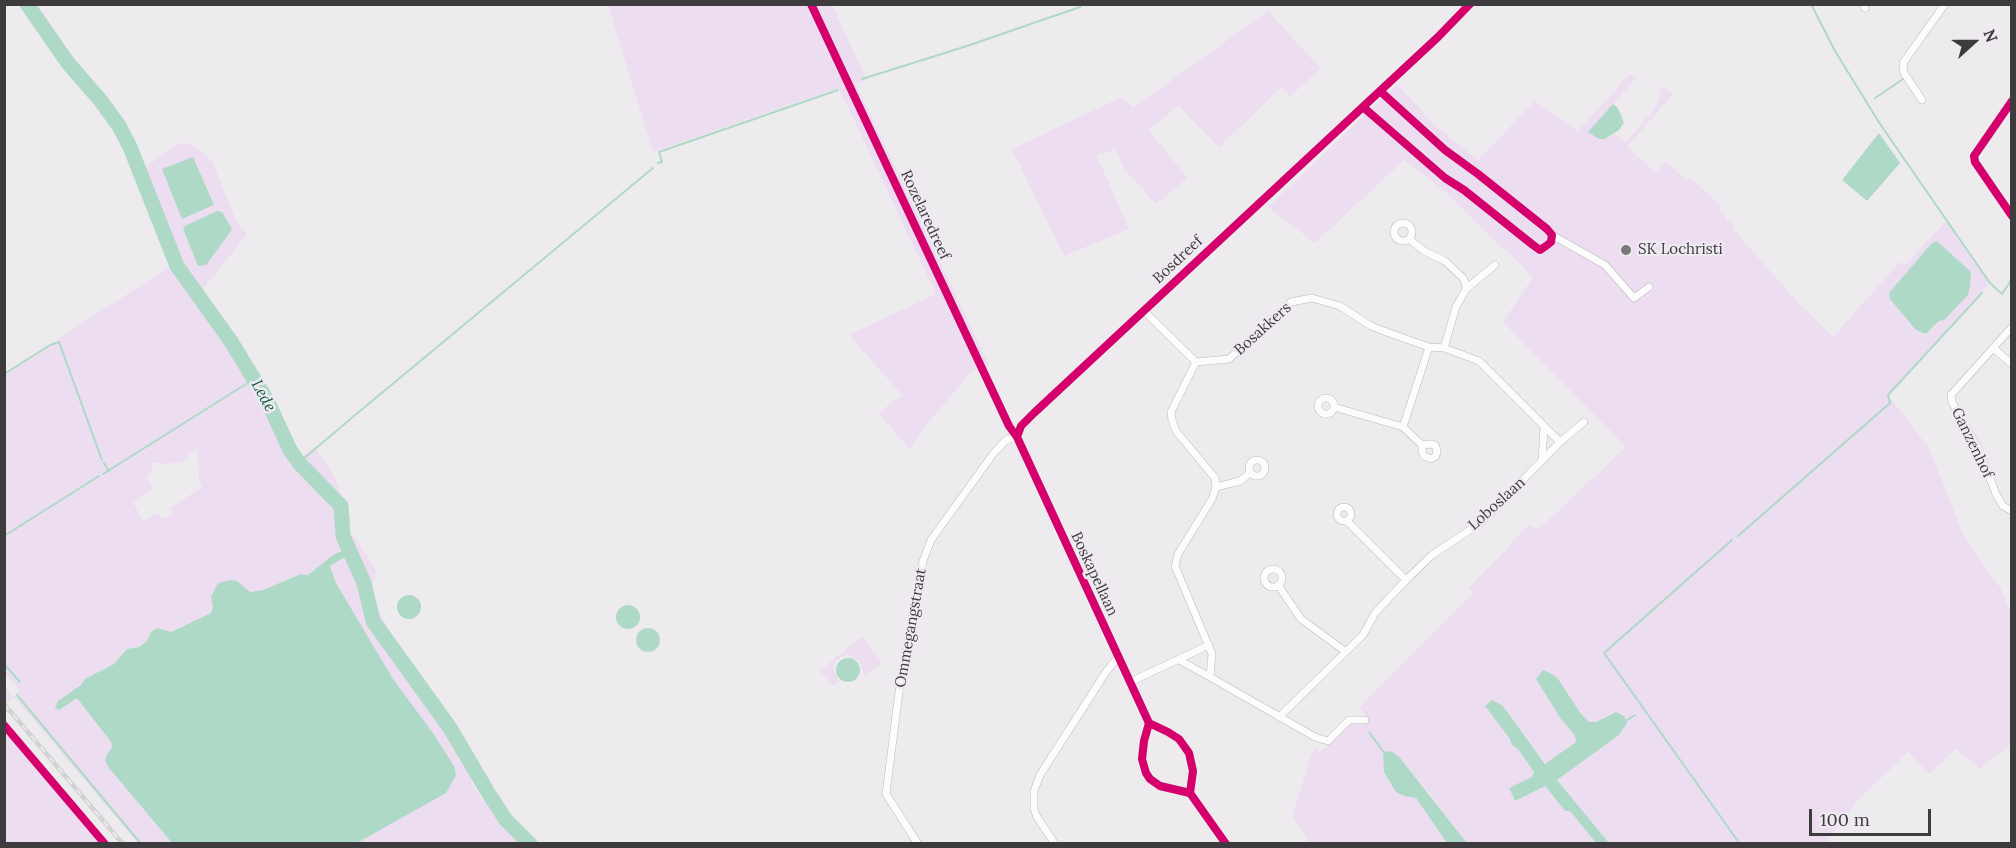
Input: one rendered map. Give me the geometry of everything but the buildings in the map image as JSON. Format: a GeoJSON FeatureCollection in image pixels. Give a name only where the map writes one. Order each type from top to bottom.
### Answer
{"type":"FeatureCollection","features":[{"type":"Feature","properties":{"kind":"street","name":"Rozelaredreef"},"geometry":{"type":"LineString","coordinates":[[811,4],[1009,426],[1017,437]]}},
{"type":"Feature","properties":{"kind":"street","name":"Bosdreef"},"geometry":{"type":"LineString","coordinates":[[1017,437],[1021,426],[1470,4]]}},
{"type":"Feature","properties":{"kind":"street"},"geometry":{"type":"LineString","coordinates":[[1923,100],[1904,73],[1903,63],[1945,4]]}},
{"type":"Feature","properties":{"kind":"street"},"geometry":{"type":"LineString","coordinates":[[1380,91],[1445,150],[1552,235],[1605,265],[1634,298],[1649,287]]}},
{"type":"Feature","properties":{"kind":"street"},"geometry":{"type":"LineString","coordinates":[[2012,101],[1974,156],[1975,162],[2012,216]]}},
{"type":"Feature","properties":{"kind":"street"},"geometry":{"type":"LineString","coordinates":[[1363,107],[1445,178],[1464,190],[1540,250],[1551,242],[1552,235]]}},
{"type":"Feature","properties":{"kind":"street"},"geometry":{"type":"LineString","coordinates":[[1409,239],[1424,251],[1453,267],[1463,278],[1466,289]]}},
{"type":"Feature","properties":{"kind":"street"},"geometry":{"type":"LineString","coordinates":[[1444,348],[1456,307],[1466,289],[1495,265]]}},
{"type":"Feature","properties":{"kind":"street","name":"Bosakkers"},"geometry":{"type":"LineString","coordinates":[[1196,362],[1229,359],[1291,302],[1312,298],[1340,306],[1371,326],[1429,347],[1444,348],[1479,361],[1560,442]]}},
{"type":"Feature","properties":{"kind":"street"},"geometry":{"type":"LineString","coordinates":[[1144,311],[1196,362],[1171,412],[1172,420],[1176,431],[1215,478],[1216,487],[1212,499],[1178,554],[1175,566],[1212,654],[1210,677]]}},
{"type":"Feature","properties":{"kind":"street","name":"Ganzenhof"},"geometry":{"type":"LineString","coordinates":[[2012,327],[1951,395],[1952,402],[1979,450],[1996,494],[2003,506],[2012,511]]}},
{"type":"Feature","properties":{"kind":"street"},"geometry":{"type":"LineString","coordinates":[[1403,427],[1429,347]]}},
{"type":"Feature","properties":{"kind":"street"},"geometry":{"type":"LineString","coordinates":[[1993,348],[2012,364]]}},
{"type":"Feature","properties":{"kind":"street"},"geometry":{"type":"LineString","coordinates":[[1334,407],[1403,427],[1422,445]]}},
{"type":"Feature","properties":{"kind":"street","name":"Loboslaan"},"geometry":{"type":"LineString","coordinates":[[1279,717],[1363,636],[1375,613],[1406,580],[1432,555],[1482,522],[1560,442],[1584,422]]}},
{"type":"Feature","properties":{"kind":"street"},"geometry":{"type":"LineString","coordinates":[[1542,461],[1545,428]]}},
{"type":"Feature","properties":{"kind":"street","name":"Boskapellaan"},"geometry":{"type":"LineString","coordinates":[[1017,437],[1149,723]]}},
{"type":"Feature","properties":{"kind":"street","name":"Ommegangstraat"},"geometry":{"type":"LineString","coordinates":[[918,843],[886,795],[900,684],[923,561],[931,540],[993,454],[1006,440],[1017,437]]}},
{"type":"Feature","properties":{"kind":"street"},"geometry":{"type":"LineString","coordinates":[[1216,487],[1240,481],[1250,473]]}},
{"type":"Feature","properties":{"kind":"street"},"geometry":{"type":"LineString","coordinates":[[1347,521],[1406,580]]}},
{"type":"Feature","properties":{"kind":"street"},"geometry":{"type":"LineString","coordinates":[[1278,585],[1301,619],[1346,652]]}},
{"type":"Feature","properties":{"kind":"street"},"geometry":{"type":"LineString","coordinates":[[1130,682],[1209,645]]}},
{"type":"Feature","properties":{"kind":"street"},"geometry":{"type":"LineString","coordinates":[[1055,843],[1036,817],[1034,790],[1040,775],[1118,657]]}},
{"type":"Feature","properties":{"kind":"street"},"geometry":{"type":"LineString","coordinates":[[1179,660],[1315,737],[1328,741],[1349,720],[1365,720]]}},
{"type":"Feature","properties":{"kind":"street"},"geometry":{"type":"LineString","coordinates":[[1190,794],[1193,771],[1187,747],[1168,732],[1149,723],[1142,759],[1146,773],[1160,786],[1190,794],[1226,843]]}},
{"type":"Feature","properties":{"kind":"shaded area"},"geometry":{"type":"Polygon","coordinates":[[[608,5],[832,5],[867,80],[856,84],[989,365],[971,372],[928,423],[910,449],[878,413],[902,395],[849,335],[936,294],[839,88],[653,152],[608,5]]]}},
{"type":"Feature","properties":{"kind":"shaded area"},"geometry":{"type":"Polygon","coordinates":[[[1268,11],[1321,69],[1290,96],[1282,87],[1219,147],[1179,106],[1148,129],[1187,178],[1156,204],[1125,170],[1115,149],[1097,156],[1129,229],[1064,256],[1012,149],[1122,97],[1133,108],[1268,11]]]}},
{"type":"Feature","properties":{"kind":"shaded area"},"geometry":{"type":"Polygon","coordinates":[[[1630,74],[1635,79],[1588,133],[1605,139],[1615,134],[1625,142],[1653,111],[1659,99],[1661,86],[1673,94],[1627,147],[1656,173],[1666,162],[1686,180],[1689,177],[1721,206],[1719,209],[1733,225],[1732,228],[1802,307],[1833,337],[1900,262],[1905,265],[1946,221],[1990,283],[1888,395],[1929,448],[1964,537],[2001,589],[2011,614],[2011,744],[1980,769],[1956,749],[1929,774],[1908,752],[1858,800],[1825,843],[1609,843],[1557,780],[1619,735],[1627,722],[1624,716],[1611,713],[1596,722],[1588,722],[1554,675],[1543,670],[1561,719],[1575,736],[1576,742],[1546,764],[1503,706],[1491,700],[1485,706],[1534,772],[1532,777],[1509,788],[1515,801],[1544,786],[1565,811],[1570,811],[1596,843],[1467,843],[1425,788],[1393,752],[1383,755],[1384,772],[1404,796],[1416,798],[1447,843],[1311,843],[1292,816],[1314,747],[1320,752],[1350,723],[1361,723],[1367,717],[1359,707],[1473,593],[1469,588],[1530,524],[1538,530],[1626,447],[1503,322],[1533,277],[1441,188],[1404,160],[1315,243],[1268,207],[1397,84],[1437,127],[1478,160],[1535,101],[1578,131],[1630,74]],[[1937,241],[1932,243],[1890,293],[1899,310],[1916,330],[1927,334],[1970,286],[1971,272],[1937,241]]]}},
{"type":"Feature","properties":{"kind":"shaded area"},"geometry":{"type":"Polygon","coordinates":[[[1613,104],[1618,108],[1624,123],[1619,130],[1605,139],[1599,139],[1588,132],[1613,104]]]}},
{"type":"Feature","properties":{"kind":"shaded area"},"geometry":{"type":"Polygon","coordinates":[[[1879,133],[1900,163],[1867,201],[1842,180],[1879,133]]]}},
{"type":"Feature","properties":{"kind":"shaded area"},"geometry":{"type":"Polygon","coordinates":[[[179,143],[193,145],[212,161],[236,221],[247,234],[201,292],[182,265],[154,201],[143,169],[179,143]]]}},
{"type":"Feature","properties":{"kind":"shaded area"},"geometry":{"type":"Polygon","coordinates":[[[193,157],[214,205],[182,219],[162,169],[193,157]]]}},
{"type":"Feature","properties":{"kind":"shaded area"},"geometry":{"type":"Polygon","coordinates":[[[217,211],[222,212],[232,229],[206,265],[198,266],[183,229],[217,211]]]}},
{"type":"Feature","properties":{"kind":"shaded area"},"geometry":{"type":"Polygon","coordinates":[[[1937,241],[1971,272],[1970,286],[1968,295],[1944,320],[1939,321],[1926,334],[1916,330],[1890,299],[1889,293],[1932,243],[1937,241]]]}},
{"type":"Feature","properties":{"kind":"shaded area"},"geometry":{"type":"Polygon","coordinates":[[[172,265],[235,356],[282,436],[289,435],[301,458],[314,447],[334,476],[350,517],[349,533],[357,540],[376,570],[375,580],[368,590],[370,594],[394,639],[451,720],[478,769],[471,782],[507,830],[522,843],[357,843],[377,831],[454,766],[393,679],[336,583],[330,566],[348,555],[344,551],[333,555],[308,575],[301,574],[263,590],[250,592],[245,589],[211,597],[213,608],[211,613],[171,632],[151,632],[147,641],[139,647],[127,649],[114,664],[86,679],[58,701],[59,710],[77,698],[111,742],[112,748],[107,754],[109,768],[172,843],[138,843],[14,697],[7,703],[5,699],[5,687],[13,697],[20,690],[4,673],[4,374],[172,265]],[[195,449],[182,462],[165,464],[151,462],[152,471],[147,477],[154,488],[133,503],[144,521],[158,513],[162,519],[173,512],[170,508],[202,487],[199,479],[198,455],[195,449]]]}},
{"type":"Feature","properties":{"kind":"shaded area"},"geometry":{"type":"Polygon","coordinates":[[[344,550],[348,555],[330,566],[336,583],[393,679],[454,766],[456,775],[446,793],[357,843],[172,843],[109,768],[105,760],[112,748],[111,742],[77,698],[59,710],[55,708],[58,701],[81,685],[85,679],[114,664],[127,649],[139,647],[157,628],[171,632],[211,613],[213,608],[211,597],[218,583],[231,580],[237,581],[250,592],[263,590],[301,574],[308,575],[333,555],[344,550]]]}},
{"type":"Feature","properties":{"kind":"shaded area"},"geometry":{"type":"Polygon","coordinates":[[[409,595],[418,598],[421,607],[418,616],[409,619],[400,616],[397,607],[400,598],[409,595]]]}},
{"type":"Feature","properties":{"kind":"shaded area"},"geometry":{"type":"Polygon","coordinates":[[[628,605],[637,608],[640,617],[637,626],[628,629],[619,626],[616,617],[619,608],[628,605]]]}},
{"type":"Feature","properties":{"kind":"shaded area"},"geometry":{"type":"Polygon","coordinates":[[[648,628],[657,631],[660,640],[657,649],[648,652],[639,649],[636,640],[639,631],[648,628]]]}},
{"type":"Feature","properties":{"kind":"shaded area"},"geometry":{"type":"Polygon","coordinates":[[[862,636],[882,663],[865,677],[859,661],[848,655],[841,657],[835,662],[833,668],[839,681],[833,686],[820,671],[862,636]]]}},
{"type":"Feature","properties":{"kind":"shaded area"},"geometry":{"type":"Polygon","coordinates":[[[848,658],[853,659],[859,665],[859,675],[853,681],[848,682],[843,681],[837,675],[836,670],[837,665],[843,659],[848,658]]]}},
{"type":"Feature","properties":{"kind":"shaded area"},"geometry":{"type":"Polygon","coordinates":[[[1543,670],[1558,679],[1581,714],[1589,722],[1596,722],[1616,712],[1624,716],[1627,723],[1619,735],[1557,780],[1609,843],[1596,843],[1570,811],[1565,811],[1545,786],[1515,801],[1509,788],[1532,777],[1534,772],[1485,706],[1492,700],[1503,706],[1545,764],[1576,742],[1575,736],[1561,719],[1536,679],[1543,670]]]}},
{"type":"Feature","properties":{"kind":"shaded area"},"geometry":{"type":"Polygon","coordinates":[[[10,735],[101,843],[5,843],[4,738],[10,735]]]}},
{"type":"Feature","properties":{"kind":"shaded area"},"geometry":{"type":"Polygon","coordinates":[[[1386,751],[1393,752],[1400,758],[1467,843],[1447,843],[1416,798],[1396,792],[1384,772],[1383,755],[1386,751]]]}},
{"type":"Feature","properties":{"kind":"waterway","name":"Lede"},"geometry":{"type":"LineString","coordinates":[[27,4],[68,63],[119,126],[130,147],[177,266],[230,340],[268,402],[290,450],[300,464],[341,506],[343,536],[364,583],[373,621],[450,728],[486,789]]}},
{"type":"Feature","properties":{"kind":"waterway"},"geometry":{"type":"LineString","coordinates":[[862,79],[967,46],[1080,7],[1082,4]]}},
{"type":"Feature","properties":{"kind":"waterway"},"geometry":{"type":"LineString","coordinates":[[1811,4],[1835,51],[1880,124],[1990,283],[2002,294],[2012,279]]}},
{"type":"Feature","properties":{"kind":"waterway"},"geometry":{"type":"LineString","coordinates":[[1875,98],[1903,79]]}},
{"type":"Feature","properties":{"kind":"waterway"},"geometry":{"type":"LineString","coordinates":[[658,163],[662,162],[659,152],[838,90]]}},
{"type":"Feature","properties":{"kind":"waterway"},"geometry":{"type":"LineString","coordinates":[[300,464],[354,416],[653,168]]}},
{"type":"Feature","properties":{"kind":"waterway"},"geometry":{"type":"LineString","coordinates":[[1738,536],[1890,403],[1888,395],[1982,293]]}},
{"type":"Feature","properties":{"kind":"waterway"},"geometry":{"type":"LineString","coordinates":[[4,374],[50,345],[59,342],[102,460]]}},
{"type":"Feature","properties":{"kind":"waterway"},"geometry":{"type":"LineString","coordinates":[[103,474],[254,379]]}},
{"type":"Feature","properties":{"kind":"waterway"},"geometry":{"type":"LineString","coordinates":[[104,463],[109,471]]}},
{"type":"Feature","properties":{"kind":"waterway"},"geometry":{"type":"LineString","coordinates":[[4,536],[99,476]]}},
{"type":"Feature","properties":{"kind":"waterway"},"geometry":{"type":"LineString","coordinates":[[1732,540],[1604,653],[1740,844]]}},
{"type":"Feature","properties":{"kind":"waterway","name":"Lede"},"geometry":{"type":"LineString","coordinates":[[345,553],[350,550]]}},
{"type":"Feature","properties":{"kind":"waterway"},"geometry":{"type":"LineString","coordinates":[[4,664],[20,682]]}},
{"type":"Feature","properties":{"kind":"waterway"},"geometry":{"type":"LineString","coordinates":[[17,695],[141,844]]}},
{"type":"Feature","properties":{"kind":"waterway"},"geometry":{"type":"LineString","coordinates":[[1624,722],[1635,715]]}},
{"type":"Feature","properties":{"kind":"waterway"},"geometry":{"type":"LineString","coordinates":[[1369,732],[1385,754]]}},
{"type":"Feature","properties":{"kind":"waterway","name":"Lede"},"geometry":{"type":"LineString","coordinates":[[489,794],[506,820],[530,844]]}},
{"type":"Feature","properties":{"kind":"railway"},"geometry":{"type":"LineString","coordinates":[[4,704],[123,844]]}},
{"type":"Feature","properties":{"kind":"cycle path"},"geometry":{"type":"LineString","coordinates":[[811,4],[1009,426],[1017,437],[1149,723],[1179,739],[1189,753],[1193,771],[1190,793]]}},
{"type":"Feature","properties":{"kind":"cycle path"},"geometry":{"type":"LineString","coordinates":[[1017,437],[1021,426],[1034,413],[1438,37],[1470,4]]}},
{"type":"Feature","properties":{"kind":"cycle path"},"geometry":{"type":"LineString","coordinates":[[1363,107],[1445,178],[1464,190],[1533,245],[1540,250],[1551,242],[1552,235],[1547,229],[1445,150],[1380,91]]}},
{"type":"Feature","properties":{"kind":"cycle path"},"geometry":{"type":"LineString","coordinates":[[2012,101],[1974,156],[1975,162],[2012,216]]}},
{"type":"Feature","properties":{"kind":"cycle path"},"geometry":{"type":"LineString","coordinates":[[1149,723],[1142,759],[1146,773],[1160,786],[1190,793],[1226,844]]}},
{"type":"Feature","properties":{"kind":"cycle path"},"geometry":{"type":"LineString","coordinates":[[4,725],[105,844]]}},
{"type":"Feature","properties":{"kind":"place","name":"SK Lochristi"},"geometry":{"type":"Point","coordinates":[1626,250]}}]}
